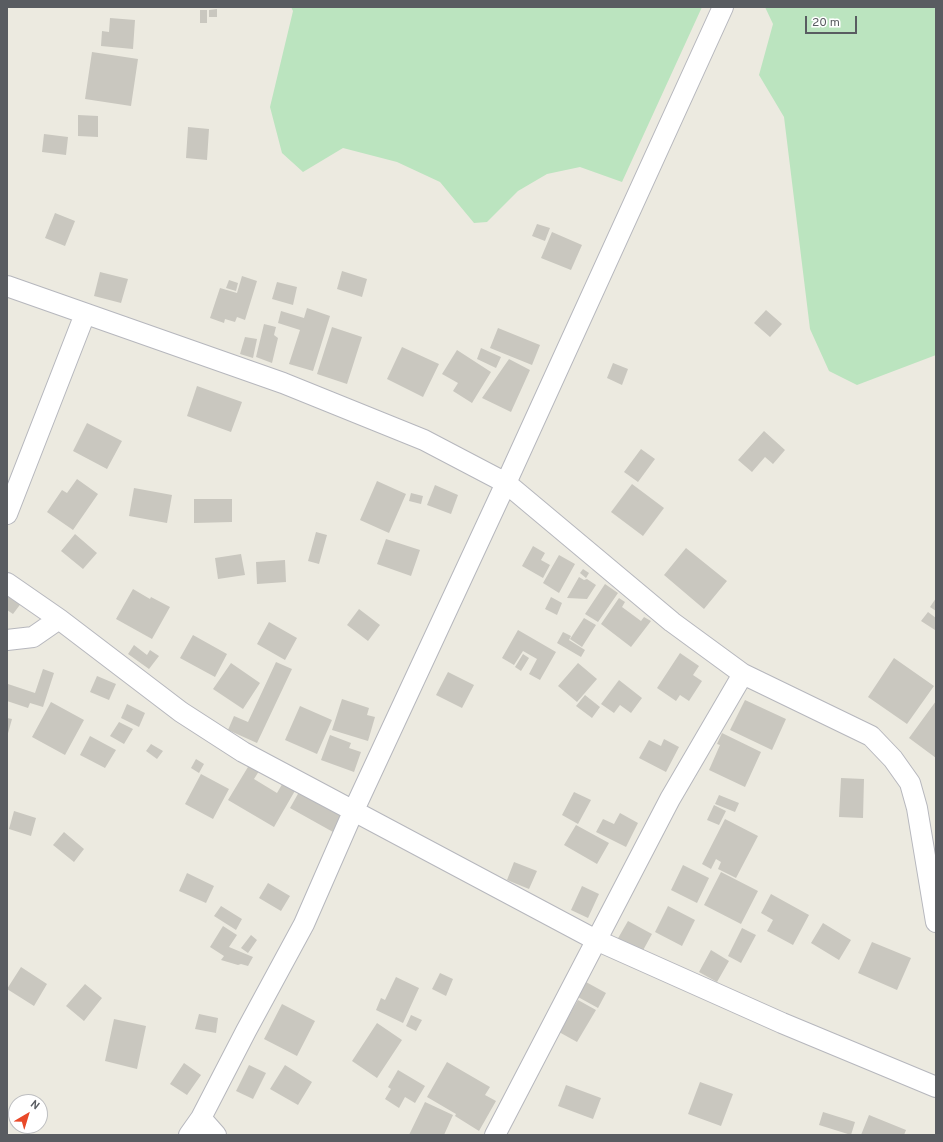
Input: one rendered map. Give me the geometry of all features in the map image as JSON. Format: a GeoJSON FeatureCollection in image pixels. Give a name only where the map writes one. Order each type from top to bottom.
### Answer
{"type":"FeatureCollection","features":[{"type":"Feature","properties":{"kind":"street"},"geometry":{"type":"LineString","coordinates":[[189,1135],[201,1118],[304,924],[353,812],[506,483],[723,7]]}},
{"type":"Feature","properties":{"kind":"street"},"geometry":{"type":"LineString","coordinates":[[7,286],[283,383],[424,440],[506,483],[672,622],[743,674],[870,736],[893,759],[910,783],[917,808],[936,922]]}},
{"type":"Feature","properties":{"kind":"street"},"geometry":{"type":"LineString","coordinates":[[7,514],[85,314]]}},
{"type":"Feature","properties":{"kind":"street"},"geometry":{"type":"LineString","coordinates":[[7,583],[60,619],[181,712],[243,752],[353,812],[596,940],[782,1023],[936,1087]]}},
{"type":"Feature","properties":{"kind":"street"},"geometry":{"type":"LineString","coordinates":[[7,640],[33,636],[60,619]]}},
{"type":"Feature","properties":{"kind":"street"},"geometry":{"type":"LineString","coordinates":[[495,1135],[670,799],[743,674]]}},
{"type":"Feature","properties":{"kind":"street"},"geometry":{"type":"LineString","coordinates":[[201,1118],[216,1135]]}},
{"type":"Feature","properties":{"kind":"green space"},"geometry":{"type":"Polygon","coordinates":[[[291,7],[702,7],[622,182],[580,167],[547,174],[518,191],[487,222],[474,223],[440,182],[397,162],[343,148],[303,172],[282,153],[270,107],[293,11],[291,7]]]}},
{"type":"Feature","properties":{"kind":"green space"},"geometry":{"type":"Polygon","coordinates":[[[765,7],[936,7],[936,355],[857,385],[829,371],[810,329],[784,117],[759,75],[773,24],[765,7]]]}},
{"type":"Feature","properties":{"kind":"building"},"geometry":{"type":"Polygon","coordinates":[[[217,9],[217,17],[209,17],[209,10],[217,9]]]}},
{"type":"Feature","properties":{"kind":"building"},"geometry":{"type":"Polygon","coordinates":[[[200,10],[207,10],[207,23],[200,23],[200,10]]]}},
{"type":"Feature","properties":{"kind":"building"},"geometry":{"type":"Polygon","coordinates":[[[110,18],[135,20],[133,49],[101,46],[102,31],[109,32],[110,18]]]}},
{"type":"Feature","properties":{"kind":"building"},"geometry":{"type":"Polygon","coordinates":[[[92,52],[138,59],[131,106],[85,99],[92,52]]]}},
{"type":"Feature","properties":{"kind":"building"},"geometry":{"type":"Polygon","coordinates":[[[78,115],[98,116],[98,137],[78,136],[78,115]]]}},
{"type":"Feature","properties":{"kind":"building"},"geometry":{"type":"Polygon","coordinates":[[[188,127],[209,129],[207,160],[186,158],[188,127]]]}},
{"type":"Feature","properties":{"kind":"building"},"geometry":{"type":"Polygon","coordinates":[[[44,134],[68,137],[66,155],[42,152],[44,134]]]}},
{"type":"Feature","properties":{"kind":"building"},"geometry":{"type":"Polygon","coordinates":[[[55,213],[75,221],[65,246],[45,238],[55,213]]]}},
{"type":"Feature","properties":{"kind":"building"},"geometry":{"type":"Polygon","coordinates":[[[537,224],[550,228],[545,241],[532,236],[537,224]]]}},
{"type":"Feature","properties":{"kind":"building"},"geometry":{"type":"Polygon","coordinates":[[[552,232],[582,245],[571,270],[541,258],[552,232]]]}},
{"type":"Feature","properties":{"kind":"building"},"geometry":{"type":"Polygon","coordinates":[[[342,271],[367,279],[362,297],[337,289],[342,271]]]}},
{"type":"Feature","properties":{"kind":"building"},"geometry":{"type":"Polygon","coordinates":[[[100,272],[128,279],[121,303],[94,296],[100,272]]]}},
{"type":"Feature","properties":{"kind":"building"},"geometry":{"type":"Polygon","coordinates":[[[242,276],[257,281],[245,320],[237,317],[235,322],[225,319],[224,323],[210,318],[220,288],[237,293],[242,276]]]}},
{"type":"Feature","properties":{"kind":"building"},"geometry":{"type":"Polygon","coordinates":[[[229,280],[238,283],[236,291],[226,288],[229,280]]]}},
{"type":"Feature","properties":{"kind":"building"},"geometry":{"type":"Polygon","coordinates":[[[277,282],[297,287],[293,305],[272,299],[277,282]]]}},
{"type":"Feature","properties":{"kind":"building"},"geometry":{"type":"Polygon","coordinates":[[[307,308],[330,316],[313,371],[289,364],[300,330],[278,323],[281,311],[304,318],[307,308]]]}},
{"type":"Feature","properties":{"kind":"building"},"geometry":{"type":"Polygon","coordinates":[[[766,310],[782,324],[770,337],[754,323],[766,310]]]}},
{"type":"Feature","properties":{"kind":"building"},"geometry":{"type":"Polygon","coordinates":[[[264,324],[276,327],[274,335],[278,338],[272,363],[256,357],[264,324]]]}},
{"type":"Feature","properties":{"kind":"building"},"geometry":{"type":"Polygon","coordinates":[[[332,327],[362,337],[347,384],[317,374],[332,327]]]}},
{"type":"Feature","properties":{"kind":"building"},"geometry":{"type":"Polygon","coordinates":[[[498,328],[540,345],[532,365],[490,348],[498,328]]]}},
{"type":"Feature","properties":{"kind":"building"},"geometry":{"type":"Polygon","coordinates":[[[245,337],[257,339],[253,358],[240,354],[245,337]]]}},
{"type":"Feature","properties":{"kind":"building"},"geometry":{"type":"Polygon","coordinates":[[[402,347],[439,364],[423,397],[387,379],[402,347]]]}},
{"type":"Feature","properties":{"kind":"building"},"geometry":{"type":"Polygon","coordinates":[[[481,348],[501,357],[496,368],[477,359],[481,348]]]}},
{"type":"Feature","properties":{"kind":"building"},"geometry":{"type":"Polygon","coordinates":[[[457,350],[491,372],[472,403],[453,391],[458,383],[442,374],[457,350]]]}},
{"type":"Feature","properties":{"kind":"building"},"geometry":{"type":"Polygon","coordinates":[[[509,359],[530,370],[511,412],[482,398],[509,359]]]}},
{"type":"Feature","properties":{"kind":"building"},"geometry":{"type":"Polygon","coordinates":[[[613,363],[628,369],[622,385],[607,378],[613,363]]]}},
{"type":"Feature","properties":{"kind":"building"},"geometry":{"type":"Polygon","coordinates":[[[197,386],[242,402],[231,432],[187,416],[197,386]]]}},
{"type":"Feature","properties":{"kind":"building"},"geometry":{"type":"Polygon","coordinates":[[[87,423],[122,441],[107,469],[73,451],[87,423]]]}},
{"type":"Feature","properties":{"kind":"building"},"geometry":{"type":"Polygon","coordinates":[[[764,431],[785,450],[773,464],[765,457],[752,472],[738,460],[764,431]]]}},
{"type":"Feature","properties":{"kind":"building"},"geometry":{"type":"Polygon","coordinates":[[[641,449],[655,459],[638,482],[624,472],[641,449]]]}},
{"type":"Feature","properties":{"kind":"building"},"geometry":{"type":"Polygon","coordinates":[[[77,479],[98,494],[73,530],[47,512],[62,490],[67,493],[77,479]]]}},
{"type":"Feature","properties":{"kind":"building"},"geometry":{"type":"Polygon","coordinates":[[[377,481],[406,494],[389,533],[360,520],[377,481]]]}},
{"type":"Feature","properties":{"kind":"building"},"geometry":{"type":"Polygon","coordinates":[[[632,484],[664,508],[643,536],[611,512],[632,484]]]}},
{"type":"Feature","properties":{"kind":"building"},"geometry":{"type":"Polygon","coordinates":[[[435,485],[458,495],[451,514],[427,505],[435,485]]]}},
{"type":"Feature","properties":{"kind":"building"},"geometry":{"type":"Polygon","coordinates":[[[134,488],[172,495],[167,523],[129,516],[134,488]]]}},
{"type":"Feature","properties":{"kind":"building"},"geometry":{"type":"Polygon","coordinates":[[[411,493],[423,496],[421,504],[409,501],[411,493]]]}},
{"type":"Feature","properties":{"kind":"building"},"geometry":{"type":"Polygon","coordinates":[[[194,499],[232,499],[232,522],[194,523],[194,499]]]}},
{"type":"Feature","properties":{"kind":"building"},"geometry":{"type":"Polygon","coordinates":[[[316,532],[327,535],[319,564],[308,561],[316,532]]]}},
{"type":"Feature","properties":{"kind":"building"},"geometry":{"type":"Polygon","coordinates":[[[75,534],[97,553],[83,569],[61,551],[75,534]]]}},
{"type":"Feature","properties":{"kind":"building"},"geometry":{"type":"Polygon","coordinates":[[[386,539],[420,550],[411,576],[377,564],[386,539]]]}},
{"type":"Feature","properties":{"kind":"building"},"geometry":{"type":"Polygon","coordinates":[[[533,546],[545,553],[541,560],[550,565],[543,578],[522,566],[533,546]]]}},
{"type":"Feature","properties":{"kind":"building"},"geometry":{"type":"Polygon","coordinates":[[[686,548],[727,581],[704,609],[664,575],[686,548]]]}},
{"type":"Feature","properties":{"kind":"building"},"geometry":{"type":"Polygon","coordinates":[[[241,554],[245,575],[218,579],[215,558],[241,554]]]}},
{"type":"Feature","properties":{"kind":"building"},"geometry":{"type":"Polygon","coordinates":[[[559,555],[575,564],[559,593],[543,583],[559,555]]]}},
{"type":"Feature","properties":{"kind":"building"},"geometry":{"type":"Polygon","coordinates":[[[285,560],[286,582],[257,584],[256,562],[285,560]]]}},
{"type":"Feature","properties":{"kind":"building"},"geometry":{"type":"Polygon","coordinates":[[[583,569],[589,573],[586,578],[580,573],[583,569]]]}},
{"type":"Feature","properties":{"kind":"building"},"geometry":{"type":"Polygon","coordinates":[[[579,577],[584,580],[587,579],[596,585],[587,599],[567,598],[579,577]]]}},
{"type":"Feature","properties":{"kind":"building"},"geometry":{"type":"Polygon","coordinates":[[[605,584],[618,593],[598,622],[585,614],[605,584]]]}},
{"type":"Feature","properties":{"kind":"building"},"geometry":{"type":"Polygon","coordinates":[[[133,589],[150,599],[151,597],[170,607],[152,639],[116,619],[133,589]]]}},
{"type":"Feature","properties":{"kind":"building"},"geometry":{"type":"Polygon","coordinates":[[[7,595],[22,602],[13,614],[7,610],[7,595]]]}},
{"type":"Feature","properties":{"kind":"building"},"geometry":{"type":"Polygon","coordinates":[[[551,597],[562,603],[557,615],[545,609],[551,597]]]}},
{"type":"Feature","properties":{"kind":"building"},"geometry":{"type":"Polygon","coordinates":[[[619,598],[625,602],[622,607],[641,621],[644,617],[651,621],[631,647],[601,624],[619,598]]]}},
{"type":"Feature","properties":{"kind":"building"},"geometry":{"type":"Polygon","coordinates":[[[936,598],[936,611],[930,607],[936,598]]]}},
{"type":"Feature","properties":{"kind":"building"},"geometry":{"type":"Polygon","coordinates":[[[359,609],[380,625],[368,641],[347,625],[359,609]]]}},
{"type":"Feature","properties":{"kind":"building"},"geometry":{"type":"Polygon","coordinates":[[[928,612],[936,618],[935,630],[921,621],[928,612]]]}},
{"type":"Feature","properties":{"kind":"building"},"geometry":{"type":"Polygon","coordinates":[[[584,618],[596,625],[582,647],[570,639],[584,618]]]}},
{"type":"Feature","properties":{"kind":"building"},"geometry":{"type":"Polygon","coordinates":[[[269,622],[297,638],[285,660],[257,644],[269,622]]]}},
{"type":"Feature","properties":{"kind":"building"},"geometry":{"type":"Polygon","coordinates":[[[518,630],[556,652],[540,680],[529,674],[537,659],[523,651],[514,665],[502,658],[518,630]]]}},
{"type":"Feature","properties":{"kind":"building"},"geometry":{"type":"Polygon","coordinates":[[[563,632],[571,636],[569,640],[585,650],[581,657],[557,643],[563,632]]]}},
{"type":"Feature","properties":{"kind":"building"},"geometry":{"type":"Polygon","coordinates":[[[193,635],[227,654],[215,677],[180,658],[193,635]]]}},
{"type":"Feature","properties":{"kind":"building"},"geometry":{"type":"Polygon","coordinates":[[[134,645],[147,655],[150,650],[159,656],[149,669],[128,654],[134,645]]]}},
{"type":"Feature","properties":{"kind":"building"},"geometry":{"type":"Polygon","coordinates":[[[680,653],[699,666],[693,675],[702,681],[689,701],[680,695],[676,701],[657,688],[680,653]]]}},
{"type":"Feature","properties":{"kind":"building"},"geometry":{"type":"Polygon","coordinates":[[[523,654],[529,658],[521,671],[515,667],[523,654]]]}},
{"type":"Feature","properties":{"kind":"building"},"geometry":{"type":"Polygon","coordinates":[[[894,658],[934,686],[907,724],[868,697],[894,658]]]}},
{"type":"Feature","properties":{"kind":"building"},"geometry":{"type":"Polygon","coordinates":[[[276,662],[292,669],[257,743],[228,730],[234,716],[248,722],[276,662]]]}},
{"type":"Feature","properties":{"kind":"building"},"geometry":{"type":"Polygon","coordinates":[[[231,663],[260,683],[243,709],[213,689],[231,663]]]}},
{"type":"Feature","properties":{"kind":"building"},"geometry":{"type":"Polygon","coordinates":[[[578,663],[597,679],[577,702],[558,686],[578,663]]]}},
{"type":"Feature","properties":{"kind":"building"},"geometry":{"type":"Polygon","coordinates":[[[43,669],[54,673],[43,707],[30,703],[28,708],[7,701],[8,684],[35,693],[43,669]]]}},
{"type":"Feature","properties":{"kind":"building"},"geometry":{"type":"Polygon","coordinates":[[[448,672],[474,685],[462,708],[436,695],[448,672]]]}},
{"type":"Feature","properties":{"kind":"building"},"geometry":{"type":"Polygon","coordinates":[[[97,676],[116,684],[109,700],[90,692],[97,676]]]}},
{"type":"Feature","properties":{"kind":"building"},"geometry":{"type":"Polygon","coordinates":[[[619,680],[642,698],[631,713],[620,705],[614,713],[601,704],[619,680]]]}},
{"type":"Feature","properties":{"kind":"building"},"geometry":{"type":"Polygon","coordinates":[[[585,695],[600,707],[592,718],[576,706],[585,695]]]}},
{"type":"Feature","properties":{"kind":"building"},"geometry":{"type":"Polygon","coordinates":[[[342,699],[369,708],[367,715],[375,717],[368,741],[332,730],[342,699]]]}},
{"type":"Feature","properties":{"kind":"building"},"geometry":{"type":"Polygon","coordinates":[[[745,700],[786,719],[772,750],[730,730],[745,700]]]}},
{"type":"Feature","properties":{"kind":"building"},"geometry":{"type":"Polygon","coordinates":[[[936,701],[936,758],[909,738],[936,701]]]}},
{"type":"Feature","properties":{"kind":"building"},"geometry":{"type":"Polygon","coordinates":[[[51,702],[84,720],[65,755],[32,737],[51,702]]]}},
{"type":"Feature","properties":{"kind":"building"},"geometry":{"type":"Polygon","coordinates":[[[127,704],[145,713],[139,727],[121,718],[127,704]]]}},
{"type":"Feature","properties":{"kind":"building"},"geometry":{"type":"Polygon","coordinates":[[[300,706],[332,720],[317,754],[285,740],[300,706]]]}},
{"type":"Feature","properties":{"kind":"building"},"geometry":{"type":"Polygon","coordinates":[[[7,718],[12,719],[7,737],[7,718]]]}},
{"type":"Feature","properties":{"kind":"building"},"geometry":{"type":"Polygon","coordinates":[[[119,722],[133,729],[124,744],[110,736],[119,722]]]}},
{"type":"Feature","properties":{"kind":"building"},"geometry":{"type":"Polygon","coordinates":[[[722,733],[761,752],[745,787],[709,770],[720,745],[717,744],[722,733]]]}},
{"type":"Feature","properties":{"kind":"building"},"geometry":{"type":"Polygon","coordinates":[[[330,735],[351,743],[349,748],[361,752],[354,772],[321,760],[330,735]]]}},
{"type":"Feature","properties":{"kind":"building"},"geometry":{"type":"Polygon","coordinates":[[[90,736],[116,750],[105,768],[80,755],[90,736]]]}},
{"type":"Feature","properties":{"kind":"building"},"geometry":{"type":"Polygon","coordinates":[[[664,739],[679,747],[666,772],[639,758],[649,740],[661,746],[664,739]]]}},
{"type":"Feature","properties":{"kind":"building"},"geometry":{"type":"Polygon","coordinates":[[[151,744],[163,751],[157,759],[146,751],[151,744]]]}},
{"type":"Feature","properties":{"kind":"building"},"geometry":{"type":"Polygon","coordinates":[[[196,759],[204,764],[199,773],[191,768],[196,759]]]}},
{"type":"Feature","properties":{"kind":"building"},"geometry":{"type":"Polygon","coordinates":[[[251,762],[261,768],[254,779],[277,793],[284,781],[296,789],[274,827],[228,800],[251,762]]]}},
{"type":"Feature","properties":{"kind":"building"},"geometry":{"type":"Polygon","coordinates":[[[201,774],[229,789],[213,819],[185,804],[201,774]]]}},
{"type":"Feature","properties":{"kind":"building"},"geometry":{"type":"Polygon","coordinates":[[[841,778],[864,779],[863,818],[839,817],[841,778]]]}},
{"type":"Feature","properties":{"kind":"building"},"geometry":{"type":"Polygon","coordinates":[[[299,792],[342,816],[333,832],[290,808],[299,792]]]}},
{"type":"Feature","properties":{"kind":"building"},"geometry":{"type":"Polygon","coordinates":[[[574,792],[591,800],[578,824],[562,815],[574,792]]]}},
{"type":"Feature","properties":{"kind":"building"},"geometry":{"type":"Polygon","coordinates":[[[719,795],[739,803],[735,812],[715,804],[719,795]]]}},
{"type":"Feature","properties":{"kind":"building"},"geometry":{"type":"Polygon","coordinates":[[[714,805],[726,811],[719,825],[707,820],[714,805]]]}},
{"type":"Feature","properties":{"kind":"building"},"geometry":{"type":"Polygon","coordinates":[[[14,811],[36,818],[31,836],[9,829],[14,811]]]}},
{"type":"Feature","properties":{"kind":"building"},"geometry":{"type":"Polygon","coordinates":[[[620,813],[638,823],[626,847],[596,832],[603,819],[614,824],[620,813]]]}},
{"type":"Feature","properties":{"kind":"building"},"geometry":{"type":"Polygon","coordinates":[[[725,819],[758,836],[736,878],[718,869],[721,862],[716,859],[711,869],[702,864],[725,819]]]}},
{"type":"Feature","properties":{"kind":"building"},"geometry":{"type":"Polygon","coordinates":[[[576,825],[609,843],[597,864],[564,845],[576,825]]]}},
{"type":"Feature","properties":{"kind":"building"},"geometry":{"type":"Polygon","coordinates":[[[64,832],[84,849],[74,862],[53,845],[64,832]]]}},
{"type":"Feature","properties":{"kind":"building"},"geometry":{"type":"Polygon","coordinates":[[[514,862],[537,871],[529,889],[507,880],[514,862]]]}},
{"type":"Feature","properties":{"kind":"building"},"geometry":{"type":"Polygon","coordinates":[[[683,865],[709,878],[697,903],[671,890],[683,865]]]}},
{"type":"Feature","properties":{"kind":"building"},"geometry":{"type":"Polygon","coordinates":[[[721,872],[758,891],[741,924],[704,905],[721,872]]]}},
{"type":"Feature","properties":{"kind":"building"},"geometry":{"type":"Polygon","coordinates":[[[187,873],[214,886],[206,903],[179,891],[187,873]]]}},
{"type":"Feature","properties":{"kind":"building"},"geometry":{"type":"Polygon","coordinates":[[[268,883],[290,896],[281,911],[259,898],[268,883]]]}},
{"type":"Feature","properties":{"kind":"building"},"geometry":{"type":"Polygon","coordinates":[[[582,886],[599,894],[588,918],[571,910],[582,886]]]}},
{"type":"Feature","properties":{"kind":"building"},"geometry":{"type":"Polygon","coordinates":[[[771,894],[809,915],[793,945],[767,931],[773,920],[761,913],[771,894]]]}},
{"type":"Feature","properties":{"kind":"building"},"geometry":{"type":"Polygon","coordinates":[[[221,906],[242,919],[236,930],[214,916],[221,906]]]}},
{"type":"Feature","properties":{"kind":"building"},"geometry":{"type":"Polygon","coordinates":[[[668,906],[695,920],[682,946],[655,932],[668,906]]]}},
{"type":"Feature","properties":{"kind":"building"},"geometry":{"type":"Polygon","coordinates":[[[628,921],[652,934],[641,954],[617,940],[628,921]]]}},
{"type":"Feature","properties":{"kind":"building"},"geometry":{"type":"Polygon","coordinates":[[[823,923],[851,940],[839,960],[811,943],[823,923]]]}},
{"type":"Feature","properties":{"kind":"building"},"geometry":{"type":"Polygon","coordinates":[[[223,926],[237,935],[229,947],[253,957],[248,966],[221,960],[224,956],[210,947],[223,926]]]}},
{"type":"Feature","properties":{"kind":"building"},"geometry":{"type":"Polygon","coordinates":[[[742,928],[756,935],[741,963],[728,956],[742,928]]]}},
{"type":"Feature","properties":{"kind":"building"},"geometry":{"type":"Polygon","coordinates":[[[251,935],[257,940],[248,953],[241,948],[251,935]]]}},
{"type":"Feature","properties":{"kind":"building"},"geometry":{"type":"Polygon","coordinates":[[[872,942],[911,958],[897,990],[858,973],[872,942]]]}},
{"type":"Feature","properties":{"kind":"building"},"geometry":{"type":"Polygon","coordinates":[[[711,950],[729,961],[717,982],[699,972],[711,950]]]}},
{"type":"Feature","properties":{"kind":"building"},"geometry":{"type":"Polygon","coordinates":[[[21,967],[47,984],[34,1006],[7,989],[21,967]]]}},
{"type":"Feature","properties":{"kind":"building"},"geometry":{"type":"Polygon","coordinates":[[[440,973],[453,979],[446,996],[432,989],[440,973]]]}},
{"type":"Feature","properties":{"kind":"building"},"geometry":{"type":"Polygon","coordinates":[[[396,977],[419,988],[403,1023],[376,1010],[381,998],[385,1000],[396,977]]]}},
{"type":"Feature","properties":{"kind":"building"},"geometry":{"type":"Polygon","coordinates":[[[586,982],[606,993],[598,1008],[578,997],[586,982]]]}},
{"type":"Feature","properties":{"kind":"building"},"geometry":{"type":"Polygon","coordinates":[[[85,984],[102,998],[84,1021],[66,1006],[85,984]]]}},
{"type":"Feature","properties":{"kind":"building"},"geometry":{"type":"Polygon","coordinates":[[[578,1000],[596,1010],[577,1042],[559,1032],[578,1000]]]}},
{"type":"Feature","properties":{"kind":"building"},"geometry":{"type":"Polygon","coordinates":[[[282,1004],[315,1021],[297,1056],[264,1039],[282,1004]]]}},
{"type":"Feature","properties":{"kind":"building"},"geometry":{"type":"Polygon","coordinates":[[[199,1014],[218,1018],[216,1033],[195,1029],[199,1014]]]}},
{"type":"Feature","properties":{"kind":"building"},"geometry":{"type":"Polygon","coordinates":[[[411,1015],[422,1020],[416,1031],[406,1026],[411,1015]]]}},
{"type":"Feature","properties":{"kind":"building"},"geometry":{"type":"Polygon","coordinates":[[[114,1019],[146,1026],[137,1069],[105,1061],[114,1019]]]}},
{"type":"Feature","properties":{"kind":"building"},"geometry":{"type":"Polygon","coordinates":[[[377,1023],[402,1040],[377,1078],[352,1061],[377,1023]]]}},
{"type":"Feature","properties":{"kind":"building"},"geometry":{"type":"Polygon","coordinates":[[[447,1062],[490,1087],[485,1095],[496,1101],[479,1131],[455,1116],[456,1114],[427,1097],[447,1062]]]}},
{"type":"Feature","properties":{"kind":"building"},"geometry":{"type":"Polygon","coordinates":[[[184,1063],[201,1075],[187,1095],[170,1084],[184,1063]]]}},
{"type":"Feature","properties":{"kind":"building"},"geometry":{"type":"Polygon","coordinates":[[[249,1065],[266,1073],[253,1099],[236,1091],[249,1065]]]}},
{"type":"Feature","properties":{"kind":"building"},"geometry":{"type":"Polygon","coordinates":[[[285,1065],[312,1082],[298,1105],[270,1089],[285,1065]]]}},
{"type":"Feature","properties":{"kind":"building"},"geometry":{"type":"Polygon","coordinates":[[[398,1070],[425,1086],[415,1103],[405,1097],[399,1108],[385,1099],[391,1089],[388,1087],[398,1070]]]}},
{"type":"Feature","properties":{"kind":"building"},"geometry":{"type":"Polygon","coordinates":[[[700,1082],[733,1094],[721,1126],[688,1114],[700,1082]]]}},
{"type":"Feature","properties":{"kind":"building"},"geometry":{"type":"Polygon","coordinates":[[[566,1085],[601,1098],[593,1119],[558,1106],[566,1085]]]}},
{"type":"Feature","properties":{"kind":"building"},"geometry":{"type":"Polygon","coordinates":[[[425,1102],[453,1115],[444,1135],[409,1135],[425,1102]]]}},
{"type":"Feature","properties":{"kind":"building"},"geometry":{"type":"Polygon","coordinates":[[[823,1112],[855,1122],[851,1135],[819,1125],[823,1112]]]}},
{"type":"Feature","properties":{"kind":"building"},"geometry":{"type":"Polygon","coordinates":[[[869,1115],[906,1130],[904,1135],[861,1135],[869,1115]]]}}]}
